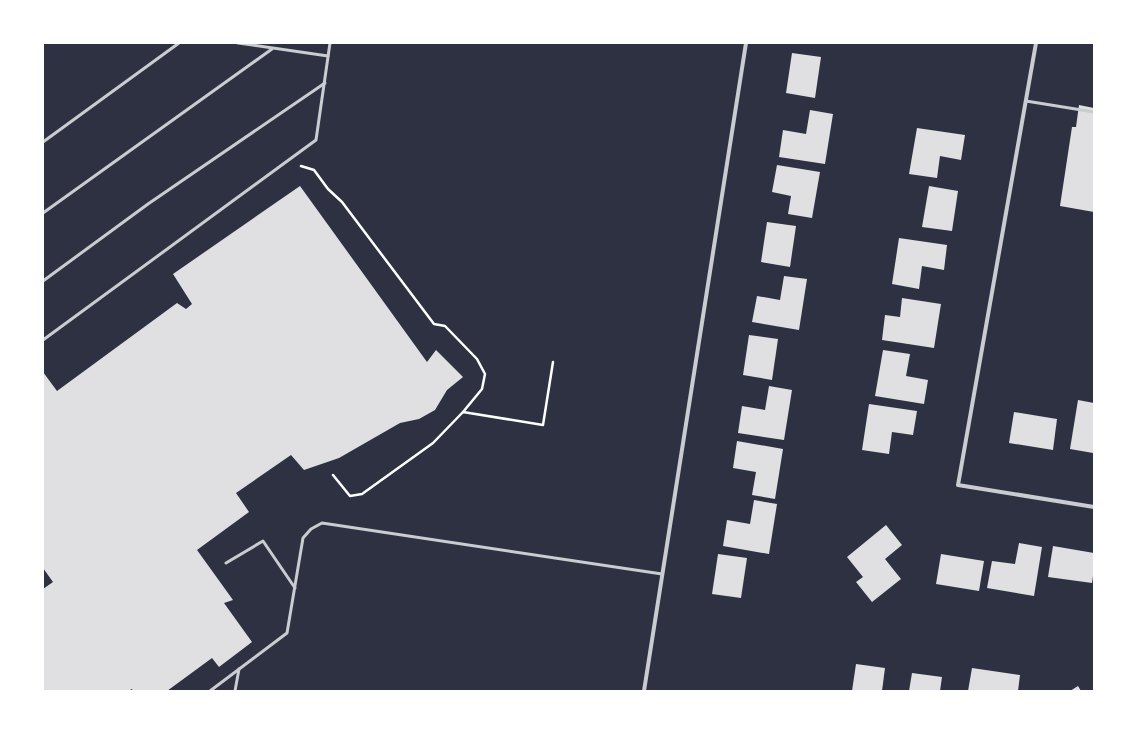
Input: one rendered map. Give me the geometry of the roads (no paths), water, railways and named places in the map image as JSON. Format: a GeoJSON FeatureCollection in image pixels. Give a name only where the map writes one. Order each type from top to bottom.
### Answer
{"type":"FeatureCollection","features":[{"type":"Feature","properties":{"kind":"street"},"geometry":{"type":"LineString","coordinates":[[644,691],[746,43]]}},
{"type":"Feature","properties":{"kind":"street"},"geometry":{"type":"LineString","coordinates":[[1036,43],[958,485],[1094,507]]}},
{"type":"Feature","properties":{"kind":"lane"},"geometry":{"type":"LineString","coordinates":[[43,142],[179,43]]}},
{"type":"Feature","properties":{"kind":"lane"},"geometry":{"type":"LineString","coordinates":[[238,43],[328,56]]}},
{"type":"Feature","properties":{"kind":"lane"},"geometry":{"type":"LineString","coordinates":[[43,340],[316,140],[330,43]]}},
{"type":"Feature","properties":{"kind":"lane"},"geometry":{"type":"LineString","coordinates":[[43,213],[272,49]]}},
{"type":"Feature","properties":{"kind":"lane"},"geometry":{"type":"LineString","coordinates":[[43,281],[148,204],[325,83]]}},
{"type":"Feature","properties":{"kind":"lane"},"geometry":{"type":"LineString","coordinates":[[1026,101],[1094,112]]}},
{"type":"Feature","properties":{"kind":"lane"},"geometry":{"type":"LineString","coordinates":[[210,691],[287,633],[303,538],[311,528],[322,523],[662,574]]}},
{"type":"Feature","properties":{"kind":"lane"},"geometry":{"type":"LineString","coordinates":[[226,563],[263,541],[295,588]]}},
{"type":"Feature","properties":{"kind":"lane"},"geometry":{"type":"LineString","coordinates":[[235,691],[238,669]]}}]}
